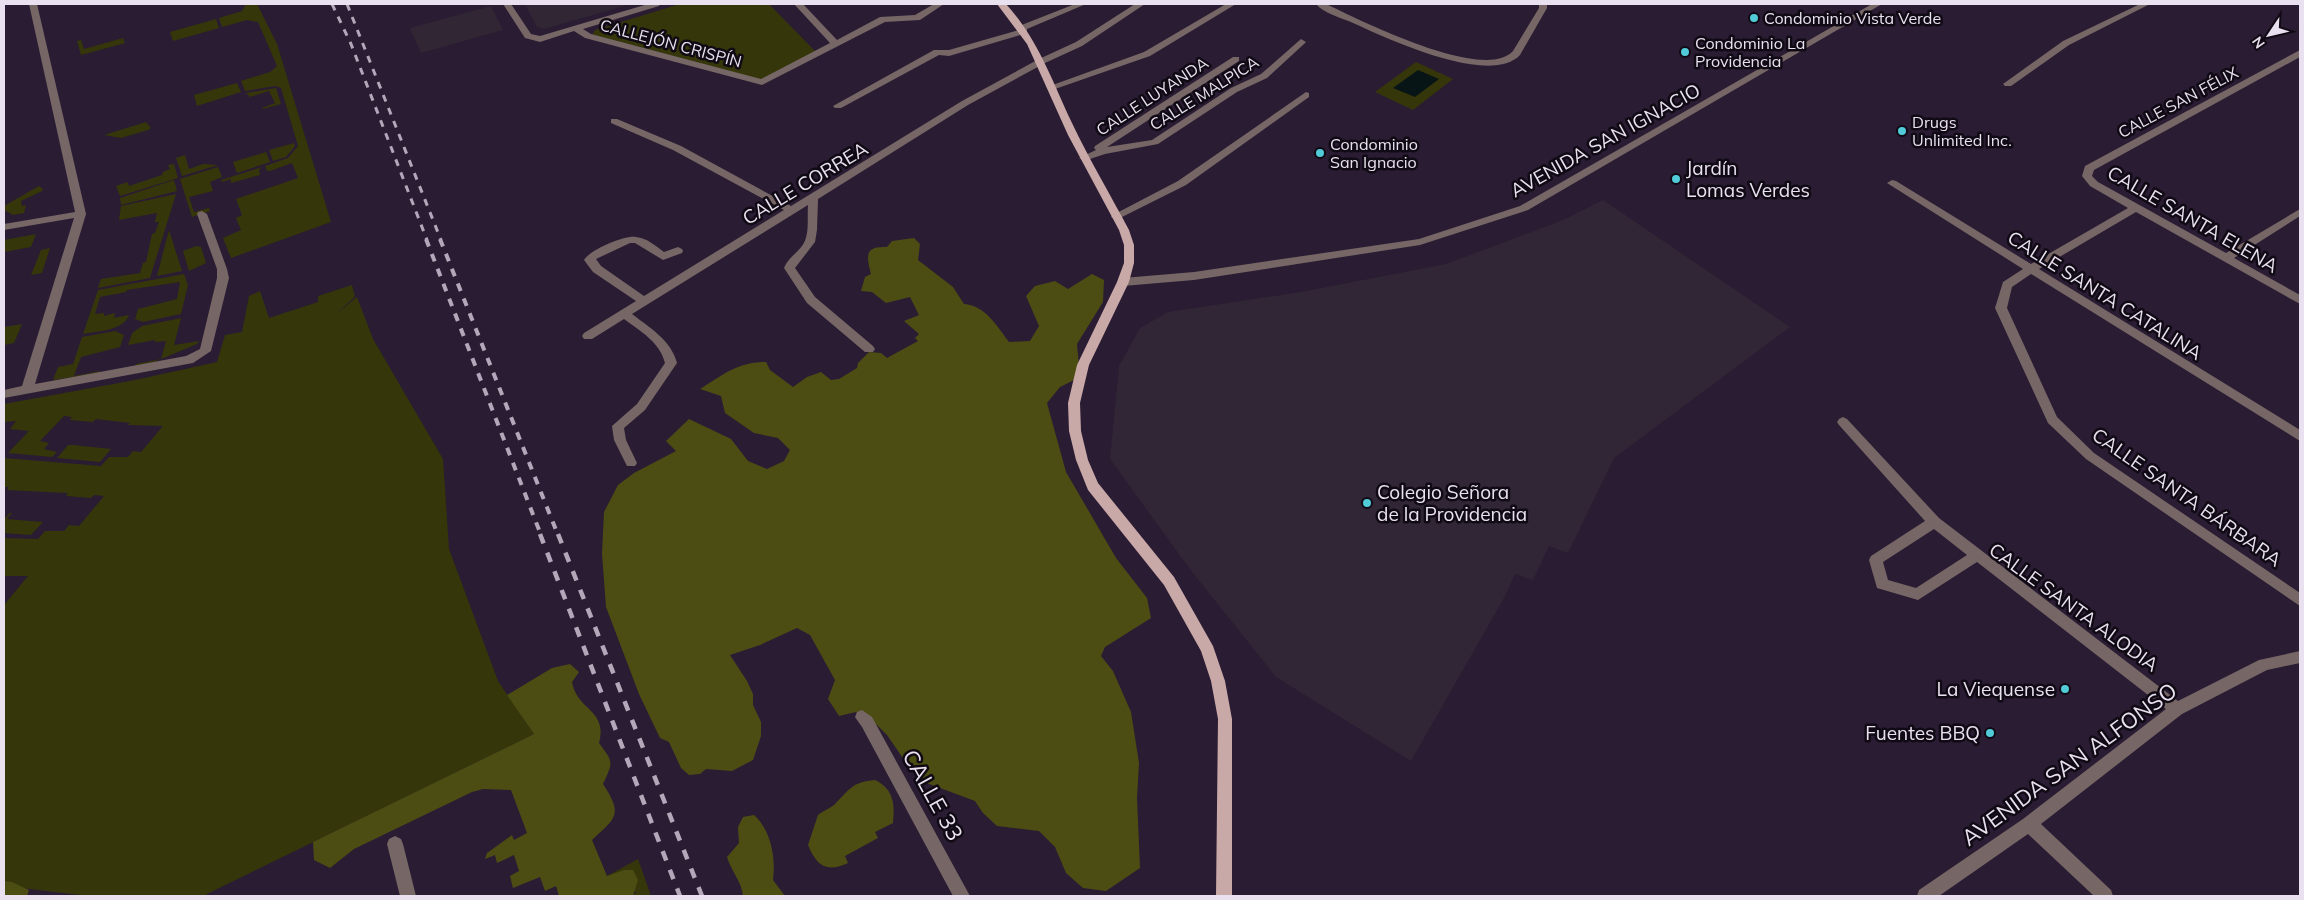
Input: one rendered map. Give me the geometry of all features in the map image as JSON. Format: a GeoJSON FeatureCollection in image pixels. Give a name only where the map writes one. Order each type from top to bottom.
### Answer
{"type":"FeatureCollection","features":[{"type":"Feature","properties":{"kind":"main road"},"geometry":{"type":"LineString","coordinates":[[1001,4],[1023,30],[1042,61],[1084,158],[1116,216],[1129,245],[1129,263],[1122,282],[1083,366],[1074,403],[1075,431],[1082,460],[1093,486],[1169,581],[1208,650],[1218,681],[1225,719],[1224,896]]}},
{"type":"Feature","properties":{"kind":"street"},"geometry":{"type":"LineString","coordinates":[[27,390],[80,214],[33,4]]}},
{"type":"Feature","properties":{"kind":"street"},"geometry":{"type":"LineString","coordinates":[[507,4],[528,36],[540,39],[656,4]]}},
{"type":"Feature","properties":{"kind":"street"},"geometry":{"type":"LineString","coordinates":[[798,4],[835,43],[883,19],[917,18],[940,4]]}},
{"type":"Feature","properties":{"kind":"street"},"geometry":{"type":"LineString","coordinates":[[838,106],[937,52],[949,53],[1023,30],[1082,4]]}},
{"type":"Feature","properties":{"kind":"street","name":"CALLE CORREA"},"geometry":{"type":"LineString","coordinates":[[588,336],[813,199],[965,103],[1042,61],[1080,44],[1141,4]]}},
{"type":"Feature","properties":{"kind":"street"},"geometry":{"type":"LineString","coordinates":[[1052,87],[1147,54],[1232,4]]}},
{"type":"Feature","properties":{"kind":"street"},"geometry":{"type":"LineString","coordinates":[[1320,4],[1399,40],[1471,63],[1494,65],[1513,57],[1543,8],[1543,4]]}},
{"type":"Feature","properties":{"kind":"street","name":"AVENIDA SAN IGNACIO"},"geometry":{"type":"LineString","coordinates":[[1122,282],[1194,276],[1420,242],[1524,208],[1878,4]]}},
{"type":"Feature","properties":{"kind":"street"},"geometry":{"type":"LineString","coordinates":[[2008,84],[2066,43],[2142,4]]}},
{"type":"Feature","properties":{"kind":"street","name":"CALLEJÓN CRISPÍN"},"geometry":{"type":"LineString","coordinates":[[575,28],[588,36],[762,82],[835,43]]}},
{"type":"Feature","properties":{"kind":"street","name":"CALLE MALPICA"},"geometry":{"type":"LineString","coordinates":[[1084,158],[1102,151],[1155,142],[1234,90],[1264,76],[1301,42]]}},
{"type":"Feature","properties":{"kind":"street","name":"CALLE SAN FÉLIX"},"geometry":{"type":"LineString","coordinates":[[2097,163],[2300,53]]}},
{"type":"Feature","properties":{"kind":"street","name":"CALLE LUYANDA"},"geometry":{"type":"LineString","coordinates":[[1084,158],[1236,59]]}},
{"type":"Feature","properties":{"kind":"street"},"geometry":{"type":"LineString","coordinates":[[1116,216],[1182,184],[1306,95]]}},
{"type":"Feature","properties":{"kind":"street"},"geometry":{"type":"LineString","coordinates":[[614,121],[654,136],[793,211]]}},
{"type":"Feature","properties":{"kind":"street","name":"CALLE SANTA ELENA"},"geometry":{"type":"LineString","coordinates":[[2097,163],[2088,168],[2087,176],[2094,184],[2300,300]]}},
{"type":"Feature","properties":{"kind":"street","name":"CALLE SANTA CATALINA"},"geometry":{"type":"LineString","coordinates":[[1892,183],[2300,436]]}},
{"type":"Feature","properties":{"kind":"street"},"geometry":{"type":"LineString","coordinates":[[813,199],[808,246],[792,259],[789,268],[811,300],[869,349]]}},
{"type":"Feature","properties":{"kind":"street","name":"CALLE SANTA BÁRBARA"},"geometry":{"type":"LineString","coordinates":[[2135,208],[2007,285],[2001,308],[2052,420],[2090,456],[2300,600]]}},
{"type":"Feature","properties":{"kind":"street"},"geometry":{"type":"LineString","coordinates":[[2226,258],[2300,212]]}},
{"type":"Feature","properties":{"kind":"street"},"geometry":{"type":"LineString","coordinates":[[4,227],[80,214]]}},
{"type":"Feature","properties":{"kind":"street"},"geometry":{"type":"LineString","coordinates":[[4,394],[188,360],[205,351],[223,278],[222,269],[202,214]]}},
{"type":"Feature","properties":{"kind":"street"},"geometry":{"type":"LineString","coordinates":[[644,301],[597,269],[589,260],[592,256],[628,240],[642,242],[663,256],[678,251]]}},
{"type":"Feature","properties":{"kind":"street"},"geometry":{"type":"LineString","coordinates":[[624,313],[662,346],[670,356],[671,364],[641,407],[618,426],[620,440],[631,463]]}},
{"type":"Feature","properties":{"kind":"street"},"geometry":{"type":"LineString","coordinates":[[1843,422],[1934,522],[1976,556]]}},
{"type":"Feature","properties":{"kind":"street","name":"CALLE SANTA ALODIA"},"geometry":{"type":"LineString","coordinates":[[1934,522],[1876,560],[1882,584],[1918,594],[1976,556],[2177,709]]}},
{"type":"Feature","properties":{"kind":"street","name":"AVENIDA SAN ALFONSO"},"geometry":{"type":"LineString","coordinates":[[1925,896],[2029,824],[2177,709],[2264,664],[2300,657]]}},
{"type":"Feature","properties":{"kind":"street","name":"CALLE 33"},"geometry":{"type":"LineString","coordinates":[[862,717],[867,722],[962,896]]}},
{"type":"Feature","properties":{"kind":"street"},"geometry":{"type":"LineString","coordinates":[[2029,824],[2105,896]]}},
{"type":"Feature","properties":{"kind":"street"},"geometry":{"type":"LineString","coordinates":[[395,844],[408,896]]}},
{"type":"Feature","properties":{"kind":"shaded area"},"geometry":{"type":"Polygon","coordinates":[[[246,4],[257,4],[277,44],[331,222],[231,258],[223,238],[241,230],[236,218],[242,215],[236,199],[298,178],[292,163],[270,171],[267,171],[265,166],[288,158],[298,146],[281,88],[275,86],[245,91],[241,81],[270,72],[277,66],[258,22],[247,20],[222,27],[219,18],[242,11],[246,4]]]}},
{"type":"Feature","properties":{"kind":"shaded area"},"geometry":{"type":"Polygon","coordinates":[[[525,4],[631,4],[544,29],[537,27],[525,4]]]}},
{"type":"Feature","properties":{"kind":"shaded area"},"geometry":{"type":"Polygon","coordinates":[[[680,4],[769,4],[816,52],[762,80],[592,35],[595,30],[680,4]]]}},
{"type":"Feature","properties":{"kind":"shaded area"},"geometry":{"type":"Polygon","coordinates":[[[491,6],[503,30],[421,53],[410,28],[491,6]]]}},
{"type":"Feature","properties":{"kind":"shaded area"},"geometry":{"type":"Polygon","coordinates":[[[216,19],[219,28],[173,41],[170,32],[216,19]]]}},
{"type":"Feature","properties":{"kind":"shaded area"},"geometry":{"type":"Polygon","coordinates":[[[123,38],[125,43],[81,55],[77,41],[81,40],[84,49],[123,38]]]}},
{"type":"Feature","properties":{"kind":"shaded area"},"geometry":{"type":"Polygon","coordinates":[[[1416,62],[1453,79],[1413,110],[1375,92],[1416,62]]]}},
{"type":"Feature","properties":{"kind":"shaded area"},"geometry":{"type":"Polygon","coordinates":[[[1418,70],[1439,79],[1415,97],[1393,88],[1418,70]]]}},
{"type":"Feature","properties":{"kind":"shaded area"},"geometry":{"type":"Polygon","coordinates":[[[237,83],[241,92],[197,106],[194,95],[237,83]]]}},
{"type":"Feature","properties":{"kind":"shaded area"},"geometry":{"type":"Polygon","coordinates":[[[276,88],[281,104],[263,109],[275,103],[269,91],[250,97],[246,93],[276,88]]]}},
{"type":"Feature","properties":{"kind":"shaded area"},"geometry":{"type":"Polygon","coordinates":[[[146,122],[151,128],[148,130],[121,138],[104,135],[146,122]]]}},
{"type":"Feature","properties":{"kind":"shaded area"},"geometry":{"type":"Polygon","coordinates":[[[294,143],[295,146],[286,157],[273,161],[269,150],[294,143]]]}},
{"type":"Feature","properties":{"kind":"shaded area"},"geometry":{"type":"Polygon","coordinates":[[[266,152],[270,162],[237,173],[233,162],[266,152]]]}},
{"type":"Feature","properties":{"kind":"shaded area"},"geometry":{"type":"Polygon","coordinates":[[[185,155],[189,169],[203,164],[218,165],[182,176],[176,158],[185,155]]]}},
{"type":"Feature","properties":{"kind":"shaded area"},"geometry":{"type":"Polygon","coordinates":[[[174,164],[178,178],[120,196],[116,186],[128,182],[129,186],[162,175],[163,172],[170,169],[168,165],[174,164]]]}},
{"type":"Feature","properties":{"kind":"shaded area"},"geometry":{"type":"Polygon","coordinates":[[[218,167],[222,177],[210,182],[213,191],[189,197],[194,212],[209,208],[210,211],[192,217],[180,179],[218,167]]]}},
{"type":"Feature","properties":{"kind":"shaded area"},"geometry":{"type":"Polygon","coordinates":[[[262,167],[259,170],[260,175],[231,183],[231,179],[222,182],[221,180],[262,167]]]}},
{"type":"Feature","properties":{"kind":"shaded area"},"geometry":{"type":"Polygon","coordinates":[[[174,180],[177,191],[121,205],[120,198],[174,180]]]}},
{"type":"Feature","properties":{"kind":"shaded area"},"geometry":{"type":"Polygon","coordinates":[[[39,186],[43,189],[42,191],[21,201],[22,206],[26,205],[24,213],[13,215],[4,210],[4,206],[39,186]]]}},
{"type":"Feature","properties":{"kind":"shaded area"},"geometry":{"type":"Polygon","coordinates":[[[176,194],[150,278],[98,288],[101,279],[140,273],[143,263],[146,262],[152,234],[155,233],[159,222],[155,222],[157,213],[119,220],[121,206],[176,194]]]}},
{"type":"Feature","properties":{"kind":"shaded area","name":"Colegio Señora de la Providencia"},"geometry":{"type":"Polygon","coordinates":[[[1603,200],[1790,327],[1614,458],[1568,553],[1549,546],[1533,580],[1515,574],[1504,598],[1411,761],[1276,677],[1189,568],[1110,459],[1119,366],[1140,328],[1168,312],[1301,292],[1446,264],[1563,220],[1603,200]]]}},
{"type":"Feature","properties":{"kind":"shaded area"},"geometry":{"type":"Polygon","coordinates":[[[169,230],[182,271],[157,276],[169,230]]]}},
{"type":"Feature","properties":{"kind":"shaded area"},"geometry":{"type":"Polygon","coordinates":[[[36,234],[31,247],[4,252],[4,240],[36,234]]]}},
{"type":"Feature","properties":{"kind":"shaded area"},"geometry":{"type":"Polygon","coordinates":[[[914,238],[920,244],[918,260],[953,287],[964,304],[978,308],[990,317],[1009,342],[1030,341],[1039,326],[1026,296],[1035,286],[1055,281],[1068,289],[1092,274],[1104,280],[1103,302],[1077,344],[1080,377],[1060,387],[1047,403],[1066,472],[1116,558],[1147,598],[1151,618],[1105,647],[1101,656],[1113,671],[1131,712],[1139,763],[1137,798],[1140,868],[1106,891],[1083,888],[1066,873],[1055,847],[1039,831],[997,826],[983,813],[975,801],[924,782],[909,767],[887,735],[877,725],[856,712],[839,716],[828,699],[835,680],[810,635],[797,628],[760,645],[730,655],[747,681],[753,694],[753,705],[761,722],[761,736],[753,760],[732,771],[706,769],[700,774],[689,775],[681,768],[669,742],[660,738],[639,694],[606,607],[602,554],[604,512],[618,485],[634,473],[676,451],[666,441],[689,419],[731,439],[748,461],[767,469],[784,461],[790,450],[778,438],[754,433],[725,413],[721,396],[700,389],[731,370],[756,362],[766,362],[770,370],[793,387],[807,377],[821,372],[831,380],[839,379],[857,368],[858,363],[869,352],[881,353],[887,358],[918,341],[915,338],[919,334],[904,321],[919,315],[910,297],[886,303],[872,292],[861,291],[865,277],[871,274],[868,257],[871,250],[887,247],[892,241],[914,238]]]}},
{"type":"Feature","properties":{"kind":"shaded area"},"geometry":{"type":"Polygon","coordinates":[[[196,246],[201,247],[206,263],[189,271],[183,251],[196,246]]]}},
{"type":"Feature","properties":{"kind":"shaded area"},"geometry":{"type":"Polygon","coordinates":[[[50,248],[42,273],[31,275],[41,250],[50,248]]]}},
{"type":"Feature","properties":{"kind":"shaded area"},"geometry":{"type":"Polygon","coordinates":[[[184,274],[188,285],[181,314],[143,322],[135,319],[138,309],[177,299],[180,282],[127,290],[126,292],[100,297],[95,314],[104,313],[104,316],[115,313],[114,318],[129,315],[126,320],[116,327],[83,334],[98,290],[184,274]]]}},
{"type":"Feature","properties":{"kind":"shaded area"},"geometry":{"type":"Polygon","coordinates":[[[352,285],[355,297],[335,315],[357,297],[373,339],[443,459],[449,549],[498,681],[534,734],[203,896],[89,896],[4,886],[4,605],[28,576],[4,576],[4,538],[38,539],[45,531],[64,531],[69,525],[79,526],[104,496],[94,495],[91,498],[66,496],[68,493],[7,490],[9,487],[4,487],[4,458],[101,466],[109,457],[128,457],[133,451],[141,452],[163,426],[128,425],[130,423],[96,419],[93,422],[70,420],[72,417],[64,416],[40,441],[49,443],[44,449],[57,452],[52,457],[8,453],[29,431],[10,429],[16,421],[4,422],[4,404],[135,380],[217,362],[225,335],[242,332],[249,296],[260,291],[269,318],[318,302],[318,296],[352,285]]]}},
{"type":"Feature","properties":{"kind":"shaded area"},"geometry":{"type":"Polygon","coordinates":[[[181,318],[174,345],[199,341],[197,344],[154,362],[135,366],[136,364],[161,359],[166,341],[155,342],[155,340],[128,345],[132,333],[142,326],[181,318]]]}},
{"type":"Feature","properties":{"kind":"shaded area"},"geometry":{"type":"Polygon","coordinates":[[[22,324],[14,343],[4,345],[4,327],[22,324]]]}},
{"type":"Feature","properties":{"kind":"shaded area"},"geometry":{"type":"Polygon","coordinates":[[[115,331],[124,335],[120,347],[81,357],[74,376],[100,371],[99,373],[53,380],[58,367],[73,364],[82,337],[115,331]]]}},
{"type":"Feature","properties":{"kind":"shaded area"},"geometry":{"type":"Polygon","coordinates":[[[68,445],[111,449],[100,462],[57,458],[68,445]]]}},
{"type":"Feature","properties":{"kind":"shaded area"},"geometry":{"type":"Polygon","coordinates":[[[12,513],[7,519],[43,522],[31,535],[4,533],[4,519],[12,513]]]}},
{"type":"Feature","properties":{"kind":"shaded area"},"geometry":{"type":"Polygon","coordinates":[[[570,664],[579,672],[572,682],[575,692],[596,716],[601,732],[599,743],[610,763],[609,771],[603,784],[613,803],[614,816],[592,840],[607,876],[624,870],[633,870],[638,880],[633,896],[559,896],[556,886],[545,891],[540,877],[513,888],[510,876],[519,871],[514,855],[497,863],[495,855],[485,859],[487,853],[512,835],[514,840],[527,833],[511,790],[483,789],[472,792],[354,849],[330,868],[314,860],[313,842],[534,734],[507,695],[552,668],[570,664]]]}},
{"type":"Feature","properties":{"kind":"shaded area"},"geometry":{"type":"Polygon","coordinates":[[[875,780],[890,793],[894,810],[893,823],[875,832],[878,838],[845,856],[848,863],[834,867],[823,866],[815,858],[808,845],[818,815],[856,785],[861,782],[875,780]]]}},
{"type":"Feature","properties":{"kind":"shaded area"},"geometry":{"type":"Polygon","coordinates":[[[754,815],[765,828],[773,854],[773,880],[785,896],[743,896],[741,886],[727,857],[739,843],[738,827],[743,817],[754,815]]]}},
{"type":"Feature","properties":{"kind":"shaded area"},"geometry":{"type":"Polygon","coordinates":[[[638,859],[651,896],[633,896],[636,892],[607,876],[638,859]]]}},
{"type":"Feature","properties":{"kind":"shaded area"},"geometry":{"type":"Polygon","coordinates":[[[4,881],[12,882],[29,890],[27,896],[4,896],[4,881]]]}},
{"type":"Feature","properties":{"kind":"railway"},"geometry":{"type":"LineString","coordinates":[[332,4],[351,44],[427,240]]}},
{"type":"Feature","properties":{"kind":"railway"},"geometry":{"type":"LineString","coordinates":[[347,4],[441,240]]}},
{"type":"Feature","properties":{"kind":"railway"},"geometry":{"type":"LineString","coordinates":[[426,239],[541,535]]}},
{"type":"Feature","properties":{"kind":"railway"},"geometry":{"type":"LineString","coordinates":[[440,239],[558,535]]}},
{"type":"Feature","properties":{"kind":"railway"},"geometry":{"type":"LineString","coordinates":[[540,534],[680,896]]}},
{"type":"Feature","properties":{"kind":"railway"},"geometry":{"type":"LineString","coordinates":[[558,534],[702,896]]}},
{"type":"Feature","properties":{"kind":"place","name":"Condominio Vista Verde"},"geometry":{"type":"Point","coordinates":[1754,18]}},
{"type":"Feature","properties":{"kind":"place","name":"Condominio La Providencia"},"geometry":{"type":"Point","coordinates":[1685,52]}},
{"type":"Feature","properties":{"kind":"place","name":"Drugs Unlimited Inc."},"geometry":{"type":"Point","coordinates":[1902,131]}},
{"type":"Feature","properties":{"kind":"place","name":"Condominio San Ignacio"},"geometry":{"type":"Point","coordinates":[1320,153]}},
{"type":"Feature","properties":{"kind":"place","name":"Jardín Lomas Verdes"},"geometry":{"type":"Point","coordinates":[1676,179]}},
{"type":"Feature","properties":{"kind":"place","name":"Colegio Señora de la Providencia"},"geometry":{"type":"Point","coordinates":[1367,503]}},
{"type":"Feature","properties":{"kind":"place","name":"La Viequense"},"geometry":{"type":"Point","coordinates":[2065,689]}},
{"type":"Feature","properties":{"kind":"place","name":"Fuentes BBQ"},"geometry":{"type":"Point","coordinates":[1990,733]}}]}
